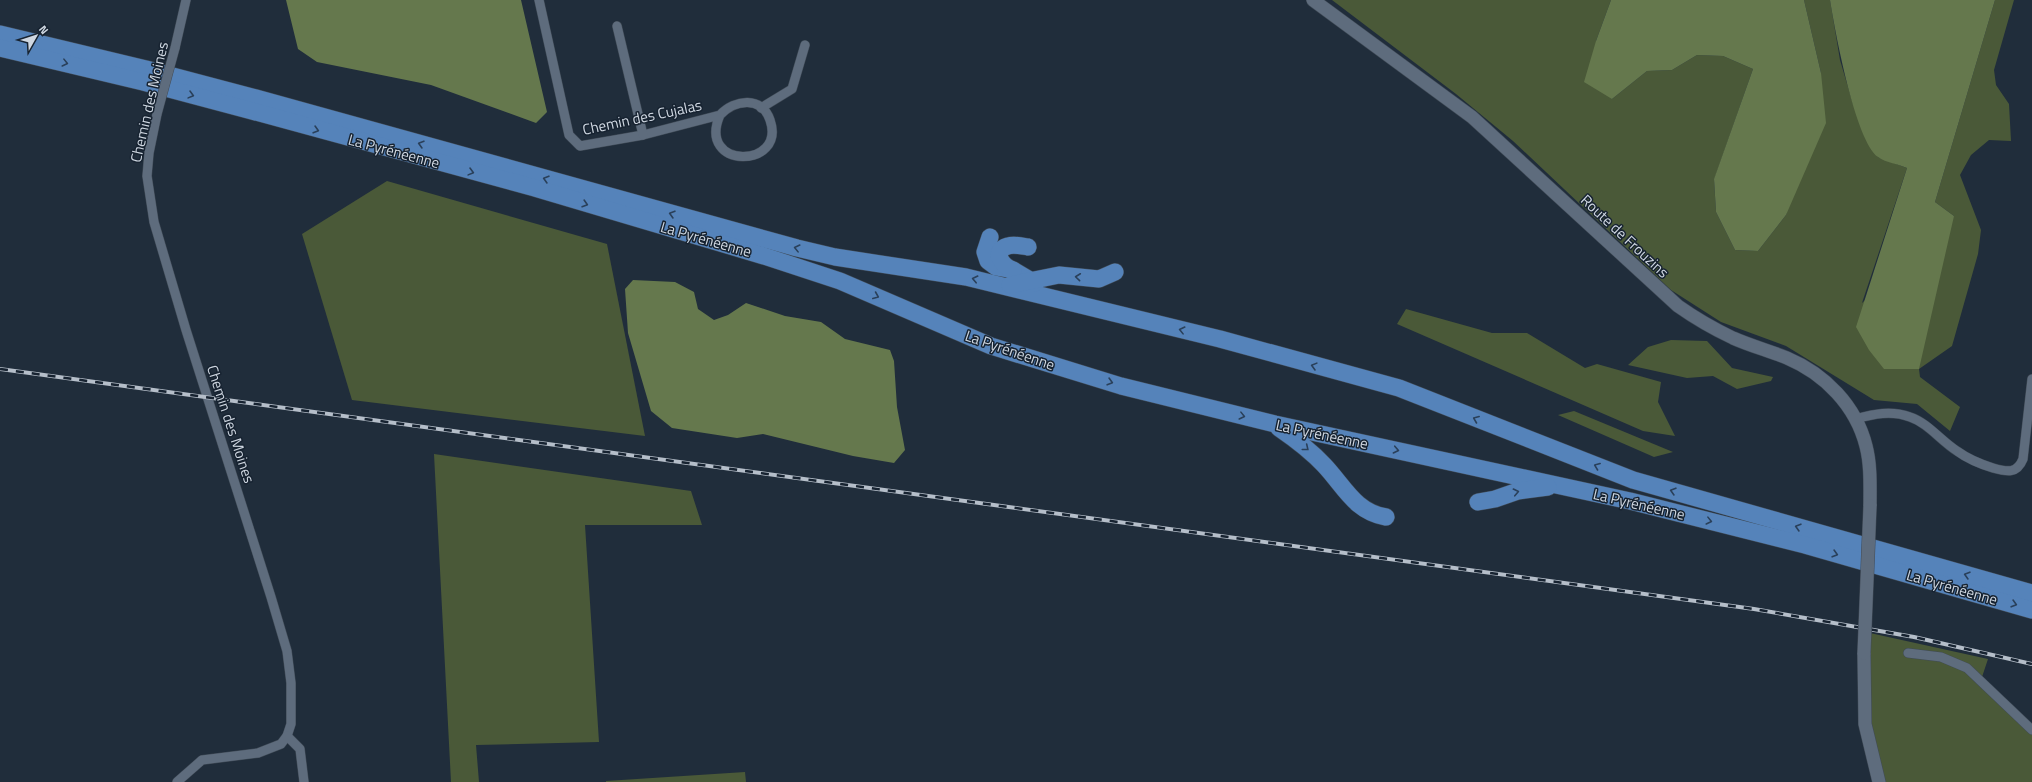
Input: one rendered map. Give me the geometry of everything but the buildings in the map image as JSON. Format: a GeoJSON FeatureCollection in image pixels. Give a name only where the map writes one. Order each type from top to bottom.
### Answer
{"type":"FeatureCollection","features":[{"type":"Feature","properties":{"kind":"highway","name":"La Pyrénéenne"},"geometry":{"type":"LineString","coordinates":[[0,34],[146,69],[248,96],[797,248],[835,257],[966,277],[1005,286],[1220,339],[1399,388],[1633,480],[2032,593]]}},
{"type":"Feature","properties":{"kind":"highway","name":"La Pyrénéenne"},"geometry":{"type":"LineString","coordinates":[[0,48],[136,80],[534,188],[764,256],[840,281],[991,346],[1121,386],[1275,424],[1630,501],[1805,545],[2032,610]]}},
{"type":"Feature","properties":{"kind":"highway"},"geometry":{"type":"LineString","coordinates":[[990,237],[985,252],[988,261],[996,266],[1013,270],[1099,278],[1116,272]]}},
{"type":"Feature","properties":{"kind":"highway"},"geometry":{"type":"LineString","coordinates":[[1028,247],[1011,245],[1006,246],[999,255],[1000,261],[1005,267],[1013,270],[1062,300]]}},
{"type":"Feature","properties":{"kind":"highway"},"geometry":{"type":"LineString","coordinates":[[1005,286],[1059,275]]}},
{"type":"Feature","properties":{"kind":"highway"},"geometry":{"type":"LineString","coordinates":[[1275,424],[1316,457],[1359,506],[1371,514],[1386,517]]}},
{"type":"Feature","properties":{"kind":"highway"},"geometry":{"type":"LineString","coordinates":[[1478,502],[1495,499],[1518,491],[1560,486]]}},
{"type":"Feature","properties":{"kind":"main road","name":"Route de Frouzins"},"geometry":{"type":"LineString","coordinates":[[1313,0],[1472,117],[1678,306],[1723,333],[1786,358],[1812,371],[1837,393],[1855,419],[1863,437],[1868,455],[1870,506],[1863,694],[1870,748],[1879,782]]}},
{"type":"Feature","properties":{"kind":"street","name":"Chemin des Moines"},"geometry":{"type":"LineString","coordinates":[[186,0],[157,114],[147,165],[151,209],[186,330],[287,651],[291,683],[291,724],[287,736]]}},
{"type":"Feature","properties":{"kind":"street","name":"Chemin des Cujalas"},"geometry":{"type":"LineString","coordinates":[[538,0],[569,135],[580,146],[643,135],[720,115]]}},
{"type":"Feature","properties":{"kind":"street"},"geometry":{"type":"LineString","coordinates":[[617,26],[643,135]]}},
{"type":"Feature","properties":{"kind":"street"},"geometry":{"type":"LineString","coordinates":[[761,108],[792,89],[805,45]]}},
{"type":"Feature","properties":{"kind":"street","name":"Chemin des Cujalas"},"geometry":{"type":"LineString","coordinates":[[736,103],[751,103],[761,108],[770,120],[771,136],[764,150],[748,158],[738,158],[723,149],[718,140],[716,131],[720,115],[727,107],[736,103]]}},
{"type":"Feature","properties":{"kind":"street"},"geometry":{"type":"LineString","coordinates":[[1855,419],[1883,412],[1908,416],[1917,419],[1969,459],[2007,472],[2014,471],[2020,466],[2023,459],[2030,421],[2032,379]]}},
{"type":"Feature","properties":{"kind":"street"},"geometry":{"type":"LineString","coordinates":[[1908,653],[1941,657],[1961,665],[1985,684],[2032,730]]}},
{"type":"Feature","properties":{"kind":"street"},"geometry":{"type":"LineString","coordinates":[[177,782],[202,760],[258,753],[281,744],[287,736],[300,749],[304,782]]}},
{"type":"Feature","properties":{"kind":"shaded area"},"geometry":{"type":"Polygon","coordinates":[[[286,0],[521,0],[547,112],[536,123],[431,85],[317,62],[298,49],[286,0]]]}},
{"type":"Feature","properties":{"kind":"shaded area"},"geometry":{"type":"Polygon","coordinates":[[[1332,0],[1611,0],[1596,41],[1612,99],[1647,71],[1672,70],[1697,55],[1723,56],[1753,69],[1714,180],[1716,212],[1735,250],[1758,251],[1786,215],[1821,73],[1804,0],[1830,0],[1840,60],[1853,104],[1878,157],[1907,168],[1862,303],[1954,216],[1935,202],[1995,0],[2014,0],[1994,70],[1996,85],[2009,104],[2011,141],[1989,140],[1971,155],[1960,175],[1981,230],[1978,254],[1952,346],[1919,369],[1920,377],[1960,407],[1950,431],[1917,404],[1874,400],[1786,346],[1721,322],[1671,290],[1513,141],[1456,94],[1332,0]]]}},
{"type":"Feature","properties":{"kind":"shaded area"},"geometry":{"type":"Polygon","coordinates":[[[1611,0],[1804,0],[1821,73],[1826,123],[1786,215],[1758,251],[1735,250],[1716,212],[1714,179],[1753,69],[1723,56],[1697,55],[1672,70],[1647,71],[1612,99],[1584,82],[1596,41],[1611,0]]]}},
{"type":"Feature","properties":{"kind":"shaded area"},"geometry":{"type":"Polygon","coordinates":[[[1830,0],[1995,0],[1935,202],[1954,216],[1919,369],[1884,369],[1869,350],[1856,327],[1907,168],[1885,161],[1878,157],[1870,147],[1862,130],[1847,84],[1830,0]]]}},
{"type":"Feature","properties":{"kind":"shaded area"},"geometry":{"type":"Polygon","coordinates":[[[387,181],[607,244],[645,436],[352,400],[302,234],[387,181]]]}},
{"type":"Feature","properties":{"kind":"shaded area"},"geometry":{"type":"Polygon","coordinates":[[[633,280],[675,282],[694,292],[698,309],[714,320],[728,315],[746,303],[785,316],[821,322],[845,339],[890,350],[894,361],[897,407],[905,450],[894,463],[853,456],[763,434],[737,438],[672,428],[651,411],[628,333],[625,289],[633,280]]]}},
{"type":"Feature","properties":{"kind":"shaded area"},"geometry":{"type":"Polygon","coordinates":[[[1406,309],[1492,333],[1527,333],[1585,368],[1597,364],[1661,382],[1658,402],[1675,436],[1643,431],[1397,324],[1406,309]]]}},
{"type":"Feature","properties":{"kind":"shaded area"},"geometry":{"type":"Polygon","coordinates":[[[1671,340],[1707,341],[1732,368],[1773,377],[1771,381],[1737,389],[1713,376],[1687,378],[1628,365],[1648,347],[1671,340]]]}},
{"type":"Feature","properties":{"kind":"shaded area"},"geometry":{"type":"Polygon","coordinates":[[[1574,411],[1673,452],[1654,457],[1558,415],[1574,411]]]}},
{"type":"Feature","properties":{"kind":"shaded area"},"geometry":{"type":"Polygon","coordinates":[[[434,454],[691,491],[702,525],[585,525],[599,742],[476,745],[479,782],[451,782],[434,454]]]}},
{"type":"Feature","properties":{"kind":"shaded area"},"geometry":{"type":"Polygon","coordinates":[[[1870,633],[1988,659],[1980,683],[2032,734],[2032,782],[1884,782],[1873,740],[1869,706],[1870,633]]]}},
{"type":"Feature","properties":{"kind":"shaded area"},"geometry":{"type":"Polygon","coordinates":[[[745,772],[746,782],[606,782],[606,781],[745,772]]]}},
{"type":"Feature","properties":{"kind":"railway"},"geometry":{"type":"LineString","coordinates":[[0,369],[1754,609],[1914,637],[2032,664]]}}]}
